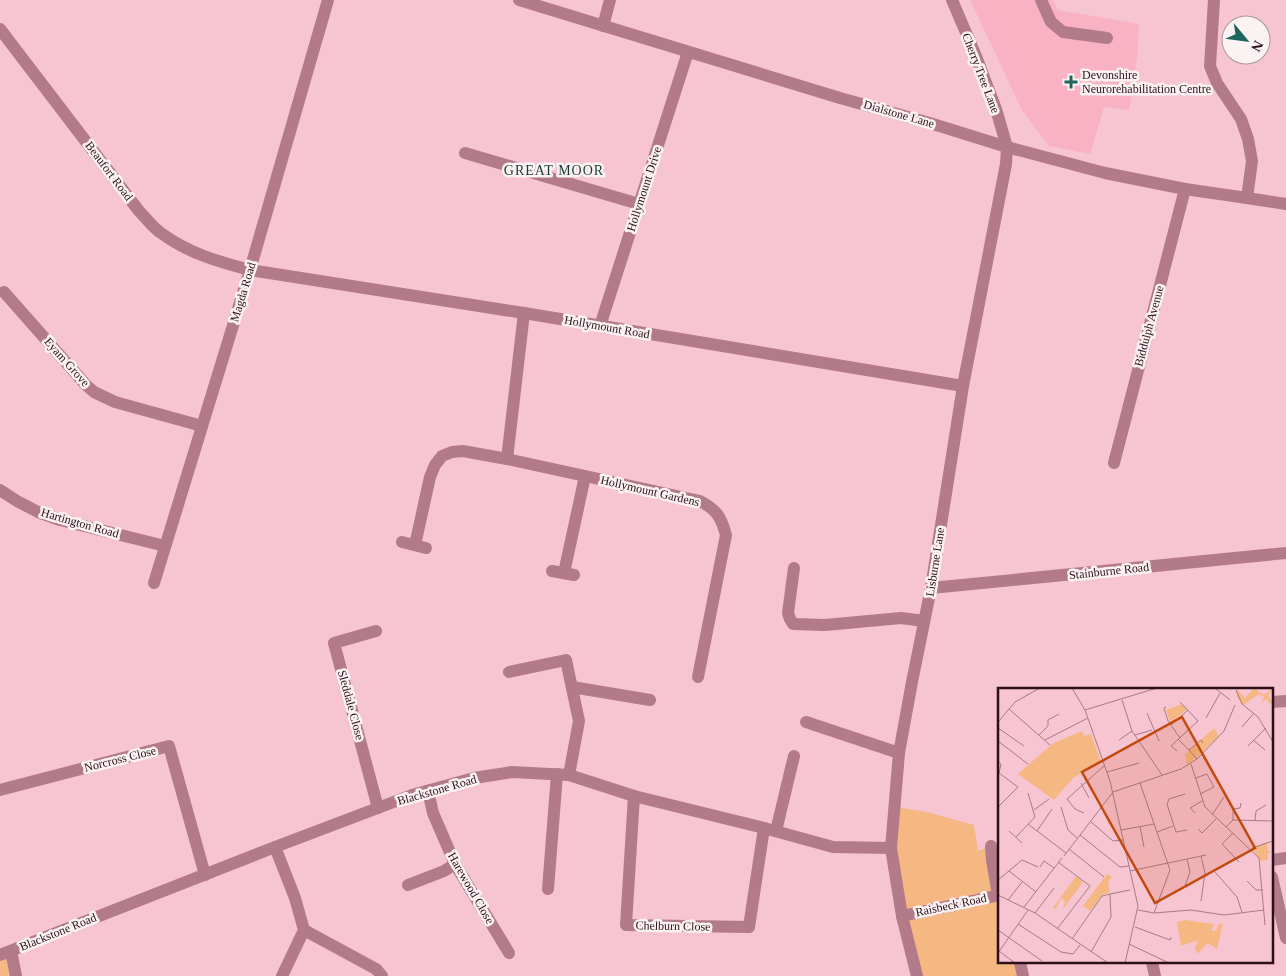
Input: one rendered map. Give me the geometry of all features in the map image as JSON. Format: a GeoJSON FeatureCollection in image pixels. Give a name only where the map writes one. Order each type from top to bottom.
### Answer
{"type":"FeatureCollection","features":[{"type":"Feature","properties":{"kind":"street","name":"Magda Road"},"geometry":{"type":"LineString","coordinates":[[154,583],[250,270],[328,0]]}},
{"type":"Feature","properties":{"kind":"street","name":"Dialstone Lane"},"geometry":{"type":"LineString","coordinates":[[519,0],[840,98],[1105,174],[1185,189],[1286,204]]}},
{"type":"Feature","properties":{"kind":"street"},"geometry":{"type":"LineString","coordinates":[[603,26],[610,0]]}},
{"type":"Feature","properties":{"kind":"street","name":"Cherry Tree Lane"},"geometry":{"type":"LineString","coordinates":[[952,0],[996,109],[1007,147]]}},
{"type":"Feature","properties":{"kind":"street"},"geometry":{"type":"LineString","coordinates":[[1041,0],[1051,22],[1062,32],[1107,38]]}},
{"type":"Feature","properties":{"kind":"street"},"geometry":{"type":"LineString","coordinates":[[1214,0],[1210,66],[1217,83],[1241,119],[1248,139],[1252,161],[1247,198]]}},
{"type":"Feature","properties":{"kind":"street","name":"Beaufort Road"},"geometry":{"type":"LineString","coordinates":[[0,29],[139,211],[160,233],[194,252],[217,261],[250,270]]}},
{"type":"Feature","properties":{"kind":"street","name":"Hollymount Drive"},"geometry":{"type":"LineString","coordinates":[[600,326],[688,52]]}},
{"type":"Feature","properties":{"kind":"street","name":"Lisburne Lane"},"geometry":{"type":"LineString","coordinates":[[917,976],[902,916],[891,848],[899,753],[931,588],[963,386],[1006,164],[1007,147]]}},
{"type":"Feature","properties":{"kind":"street"},"geometry":{"type":"LineString","coordinates":[[466,152],[638,204]]}},
{"type":"Feature","properties":{"kind":"street","name":"Biddulph Avenue"},"geometry":{"type":"LineString","coordinates":[[1114,463],[1185,189]]}},
{"type":"Feature","properties":{"kind":"street","name":"Hollymount Road"},"geometry":{"type":"LineString","coordinates":[[250,270],[524,312],[963,386]]}},
{"type":"Feature","properties":{"kind":"street","name":"Eyam Grove"},"geometry":{"type":"LineString","coordinates":[[4,292],[94,392],[115,402],[202,426]]}},
{"type":"Feature","properties":{"kind":"street"},"geometry":{"type":"LineString","coordinates":[[507,459],[524,312]]}},
{"type":"Feature","properties":{"kind":"street","name":"Hollymount Gardens"},"geometry":{"type":"LineString","coordinates":[[402,542],[420,546],[430,477],[442,456],[452,452],[463,451],[507,459],[700,502],[711,507],[718,514],[726,535],[708,654],[698,677]]}},
{"type":"Feature","properties":{"kind":"street","name":"Hollymount Gardens"},"geometry":{"type":"LineString","coordinates":[[563,573],[585,476]]}},
{"type":"Feature","properties":{"kind":"street","name":"Hartington Road"},"geometry":{"type":"LineString","coordinates":[[0,490],[38,512],[60,520],[165,546]]}},
{"type":"Feature","properties":{"kind":"street","name":"Stainburne Road"},"geometry":{"type":"LineString","coordinates":[[931,588],[1286,553]]}},
{"type":"Feature","properties":{"kind":"street"},"geometry":{"type":"LineString","coordinates":[[794,568],[788,613],[793,624],[825,625],[901,618],[924,621]]}},
{"type":"Feature","properties":{"kind":"street","name":"Sleddale Close"},"geometry":{"type":"LineString","coordinates":[[376,631],[334,643],[378,808]]}},
{"type":"Feature","properties":{"kind":"street"},"geometry":{"type":"LineString","coordinates":[[509,672],[566,660],[579,721],[563,775],[548,889]]}},
{"type":"Feature","properties":{"kind":"street"},"geometry":{"type":"LineString","coordinates":[[572,687],[650,700]]}},
{"type":"Feature","properties":{"kind":"street"},"geometry":{"type":"LineString","coordinates":[[806,722],[899,753]]}},
{"type":"Feature","properties":{"kind":"street","name":"Norcross Close"},"geometry":{"type":"LineString","coordinates":[[0,790],[169,746],[205,875]]}},
{"type":"Feature","properties":{"kind":"street"},"geometry":{"type":"LineString","coordinates":[[770,830],[794,756]]}},
{"type":"Feature","properties":{"kind":"street","name":"Blackstone Road"},"geometry":{"type":"LineString","coordinates":[[6,953],[412,795],[474,778],[512,772],[563,775],[634,796],[833,847],[891,848]]}},
{"type":"Feature","properties":{"kind":"street","name":"Harewood Close"},"geometry":{"type":"LineString","coordinates":[[428,791],[433,812],[455,864],[509,954]]}},
{"type":"Feature","properties":{"kind":"street","name":"Chelburn Close"},"geometry":{"type":"LineString","coordinates":[[634,796],[626,925],[749,927],[770,830]]}},
{"type":"Feature","properties":{"kind":"street"},"geometry":{"type":"LineString","coordinates":[[991,846],[998,890]]}},
{"type":"Feature","properties":{"kind":"street"},"geometry":{"type":"LineString","coordinates":[[275,847],[295,898],[304,930],[282,976]]}},
{"type":"Feature","properties":{"kind":"street"},"geometry":{"type":"LineString","coordinates":[[408,885],[444,871],[455,864]]}},
{"type":"Feature","properties":{"kind":"street"},"geometry":{"type":"LineString","coordinates":[[1274,886],[1286,938]]}},
{"type":"Feature","properties":{"kind":"street","name":"Raisbeck Road"},"geometry":{"type":"LineString","coordinates":[[902,916],[998,895]]}},
{"type":"Feature","properties":{"kind":"street"},"geometry":{"type":"LineString","coordinates":[[304,930],[376,969],[382,976]]}},
{"type":"Feature","properties":{"kind":"street"},"geometry":{"type":"LineString","coordinates":[[6,953],[16,976]]}},
{"type":"Feature","properties":{"kind":"shaded area","name":"Devonshire Neurorehabilitation Centre"},"geometry":{"type":"Polygon","coordinates":[[[970,0],[1053,0],[1058,10],[1139,24],[1137,58],[1129,110],[1104,107],[1090,154],[1049,146],[1022,110],[970,0]]]}},
{"type":"Feature","properties":{"kind":"shaded area"},"geometry":{"type":"Polygon","coordinates":[[[895,807],[927,812],[974,825],[978,851],[991,846],[998,884],[998,964],[1020,964],[1023,976],[917,976],[891,848],[895,807]]]}},
{"type":"Feature","properties":{"kind":"shaded area"},"geometry":{"type":"Polygon","coordinates":[[[11,951],[16,976],[0,976],[0,955],[11,951]]]}},
{"type":"Feature","properties":{"kind":"place","name":"Devonshire Neurorehabilitation Centre"},"geometry":{"type":"Point","coordinates":[1071,82]}},
{"type":"Feature","properties":{"kind":"district","name":"GREAT MOOR"},"geometry":{"type":"Point","coordinates":[554,170]}}]}
